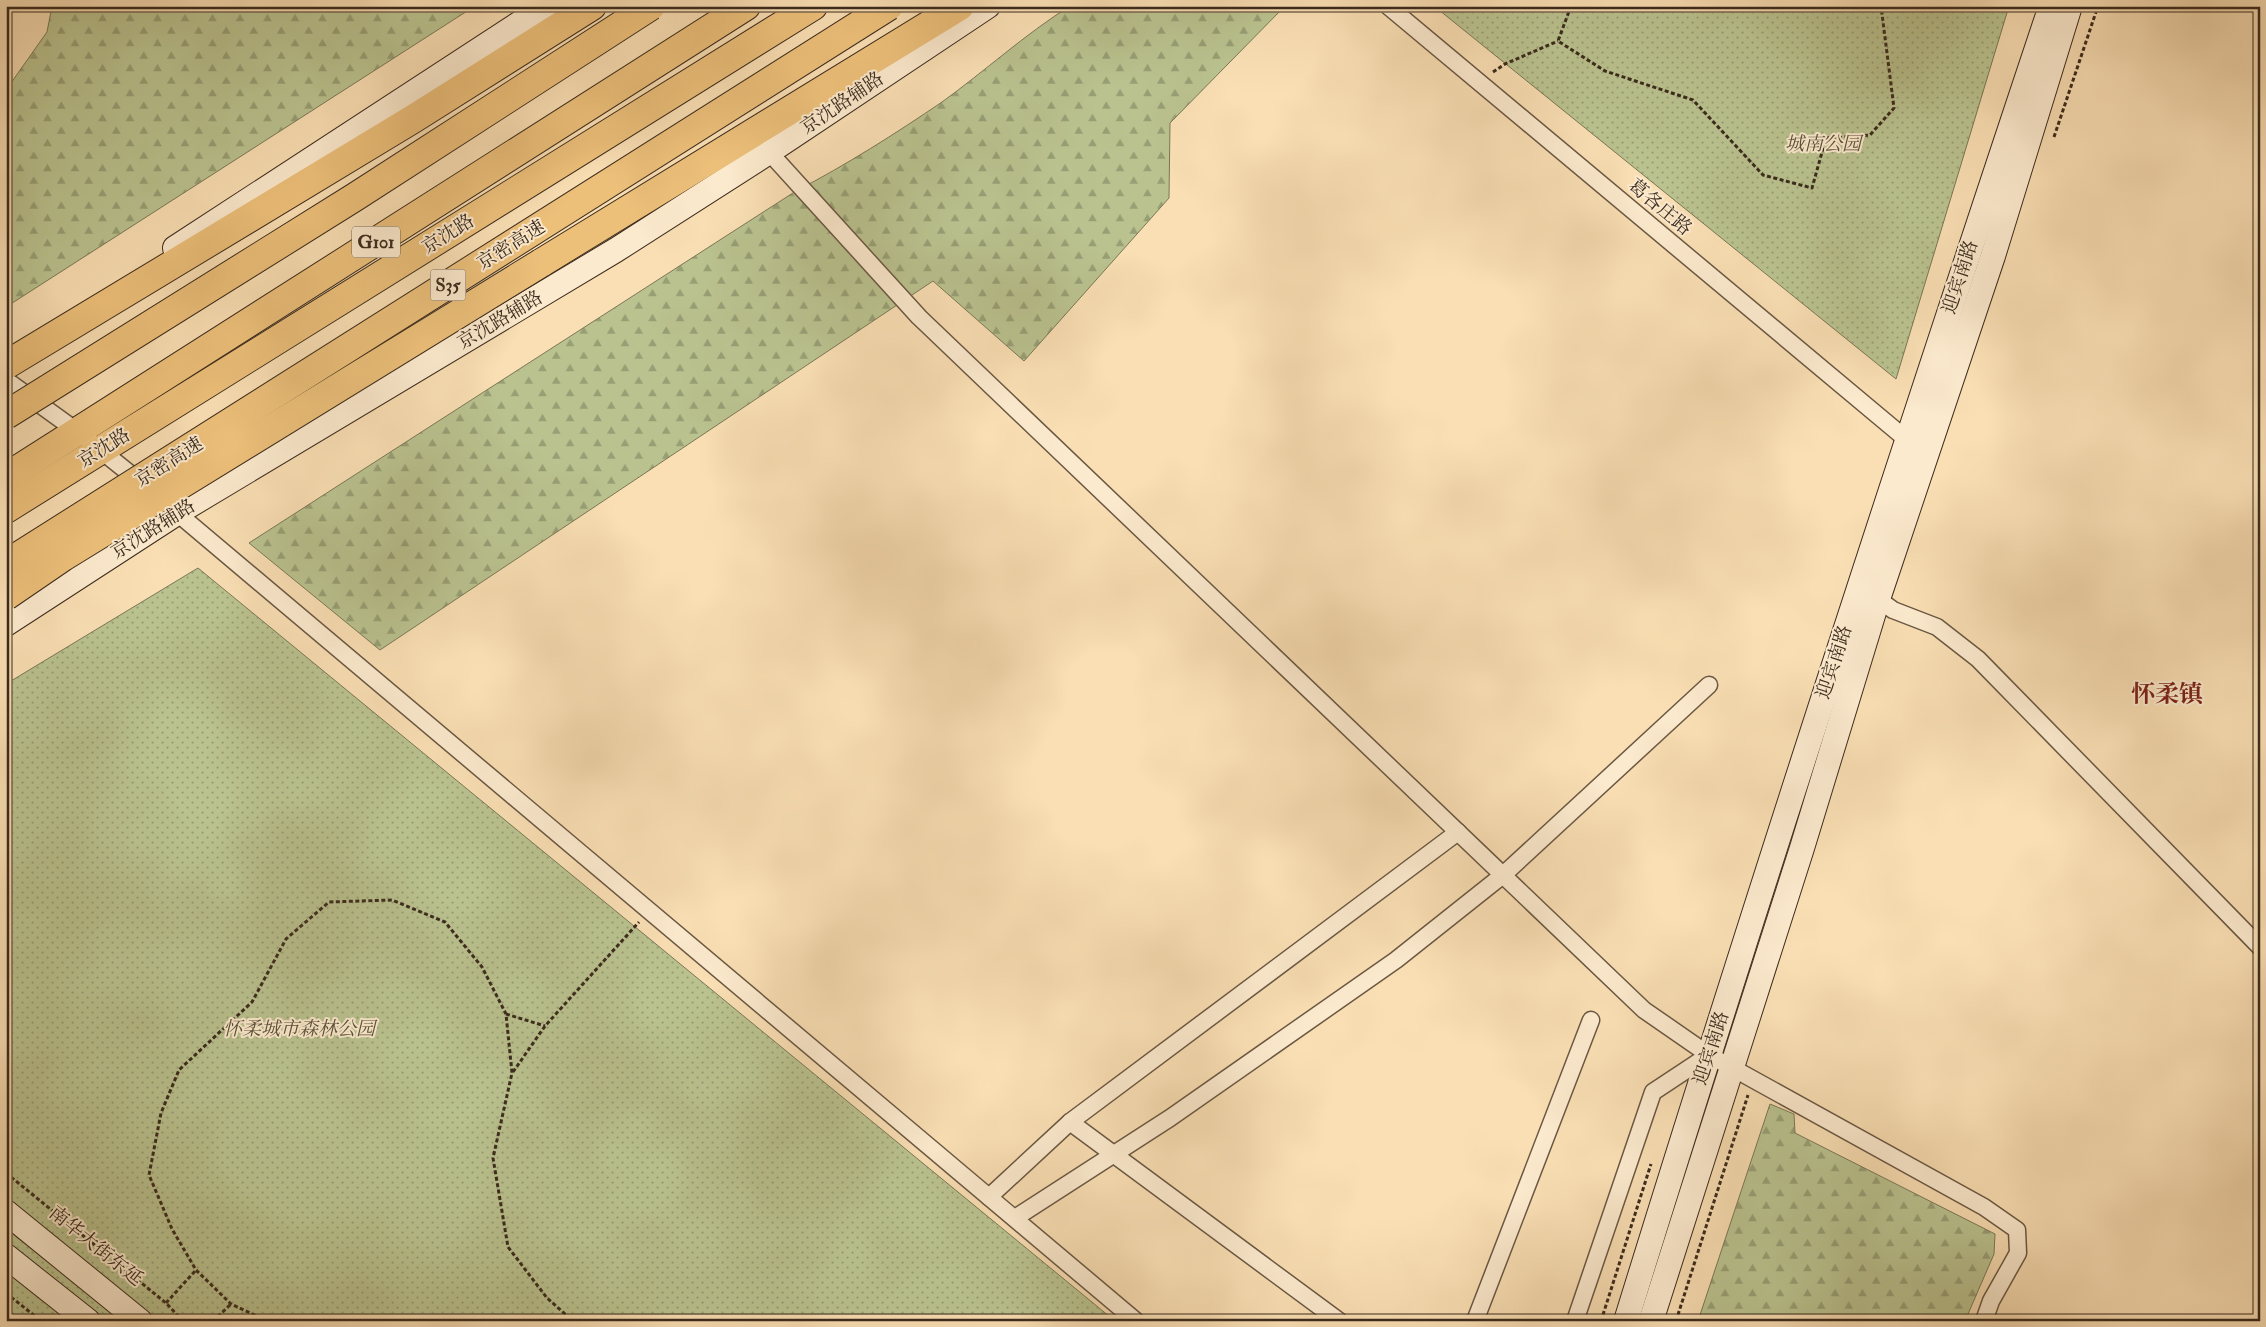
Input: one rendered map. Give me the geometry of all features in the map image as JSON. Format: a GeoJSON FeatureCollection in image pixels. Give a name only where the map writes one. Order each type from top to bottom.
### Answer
{"type":"FeatureCollection","features":[{"type":"Feature","properties":{"kind":"highway"},"geometry":{"type":"LineString","coordinates":[[6,365],[413,118],[592,6]]}},
{"type":"Feature","properties":{"kind":"highway"},"geometry":{"type":"LineString","coordinates":[[6,415],[347,202],[650,6]]}},
{"type":"Feature","properties":{"kind":"highway","name":"京沈路"},"geometry":{"type":"LineString","coordinates":[[6,477],[746,6]]}},
{"type":"Feature","properties":{"kind":"highway","name":"京沈路"},"geometry":{"type":"LineString","coordinates":[[6,509],[813,6]]}},
{"type":"Feature","properties":{"kind":"highway","name":"京密高速"},"geometry":{"type":"LineString","coordinates":[[6,564],[889,6]]}},
{"type":"Feature","properties":{"kind":"highway"},"geometry":{"type":"LineString","coordinates":[[6,596],[63,557],[953,9]]}},
{"type":"Feature","properties":{"kind":"main road"},"geometry":{"type":"LineString","coordinates":[[6,349],[156,261],[546,6]]}},
{"type":"Feature","properties":{"kind":"main road","name":"京沈路辅路"},"geometry":{"type":"LineString","coordinates":[[6,624],[177,513],[608,255],[769,152],[988,6]]}},
{"type":"Feature","properties":{"kind":"main road","name":"迎宾南路"},"geometry":{"type":"LineString","coordinates":[[1626,1321],[1708,1055],[1906,440],[2051,6]]}},
{"type":"Feature","properties":{"kind":"main road","name":"迎宾南路"},"geometry":{"type":"LineString","coordinates":[[1651,1321],[1730,1067],[1802,848],[1878,599],[1993,256],[2070,6]]}},
{"type":"Feature","properties":{"kind":"main road","name":"南华大街东延"},"geometry":{"type":"LineString","coordinates":[[6,1212],[140,1321]]}},
{"type":"Feature","properties":{"kind":"main road"},"geometry":{"type":"LineString","coordinates":[[6,1256],[88,1321]]}},
{"type":"Feature","properties":{"kind":"street","name":"葛各庄路"},"geometry":{"type":"LineString","coordinates":[[1388,6],[1906,440]]}},
{"type":"Feature","properties":{"kind":"street"},"geometry":{"type":"LineString","coordinates":[[769,152],[919,317],[1644,1010],[1708,1055],[1984,1207],[2016,1230],[2018,1253],[1991,1301],[1984,1321]]}},
{"type":"Feature","properties":{"kind":"street"},"geometry":{"type":"LineString","coordinates":[[6,380],[78,432],[177,513],[1136,1321]]}},
{"type":"Feature","properties":{"kind":"street"},"geometry":{"type":"LineString","coordinates":[[1878,599],[1893,610],[1937,628],[1978,659],[2260,947]]}},
{"type":"Feature","properties":{"kind":"street"},"geometry":{"type":"LineString","coordinates":[[1015,1218],[1170,1118],[1396,960],[1503,875],[1709,685]]}},
{"type":"Feature","properties":{"kind":"street"},"geometry":{"type":"LineString","coordinates":[[989,1197],[1070,1122],[1458,832]]}},
{"type":"Feature","properties":{"kind":"street"},"geometry":{"type":"LineString","coordinates":[[1475,1321],[1591,1020]]}},
{"type":"Feature","properties":{"kind":"street"},"geometry":{"type":"LineString","coordinates":[[1575,1321],[1654,1092],[1708,1055]]}},
{"type":"Feature","properties":{"kind":"street"},"geometry":{"type":"LineString","coordinates":[[1070,1122],[1338,1321]]}},
{"type":"Feature","properties":{"kind":"path"},"geometry":{"type":"LineString","coordinates":[[1479,81],[1505,64],[1558,41],[1570,6]]}},
{"type":"Feature","properties":{"kind":"path"},"geometry":{"type":"LineString","coordinates":[[1558,41],[1604,71],[1693,100],[1763,175],[1812,188],[1826,138],[1870,135],[1894,108],[1881,6]]}},
{"type":"Feature","properties":{"kind":"path"},"geometry":{"type":"LineString","coordinates":[[267,1321],[231,1304],[196,1270],[172,1229],[149,1175],[161,1113],[179,1070],[252,1002],[286,939],[329,902],[392,900],[445,922],[482,967],[506,1014],[512,1073],[493,1158],[508,1248],[547,1298],[573,1321]]}},
{"type":"Feature","properties":{"kind":"path"},"geometry":{"type":"LineString","coordinates":[[512,1073],[545,1026],[634,927],[652,913]]}},
{"type":"Feature","properties":{"kind":"path"},"geometry":{"type":"LineString","coordinates":[[506,1014],[545,1026]]}},
{"type":"Feature","properties":{"kind":"path","name":"南华大街东延"},"geometry":{"type":"LineString","coordinates":[[6,1173],[166,1303],[183,1321]]}},
{"type":"Feature","properties":{"kind":"path"},"geometry":{"type":"LineString","coordinates":[[166,1303],[196,1270]]}},
{"type":"Feature","properties":{"kind":"path"},"geometry":{"type":"LineString","coordinates":[[6,1293],[41,1321]]}},
{"type":"Feature","properties":{"kind":"path"},"geometry":{"type":"LineString","coordinates":[[213,1321],[231,1304]]}},
{"type":"Feature","properties":{"kind":"green space"},"geometry":{"type":"Polygon","coordinates":[[[52,6],[475,6],[6,307],[6,90],[47,32],[52,6]]]}},
{"type":"Feature","properties":{"kind":"green space"},"geometry":{"type":"Polygon","coordinates":[[[1070,6],[1285,6],[1170,123],[1169,198],[1024,361],[933,281],[380,650],[249,543],[796,191],[852,160],[906,126],[942,102],[1070,6]]]}},
{"type":"Feature","properties":{"kind":"green space","name":"城南公园"},"geometry":{"type":"Polygon","coordinates":[[[1434,6],[2009,6],[1896,379],[1434,6]]]}},
{"type":"Feature","properties":{"kind":"green space","name":"怀柔城市森林公园"},"geometry":{"type":"Polygon","coordinates":[[[198,568],[1115,1321],[6,1321],[6,684],[198,568]]]}},
{"type":"Feature","properties":{"kind":"green space"},"geometry":{"type":"Polygon","coordinates":[[[1770,1104],[1794,1114],[1795,1133],[1995,1234],[1994,1254],[1965,1321],[1698,1321],[1770,1104]]]}},
{"type":"Feature","properties":{"kind":"district","name":"怀柔镇"},"geometry":{"type":"Point","coordinates":[2167,694]}}]}
